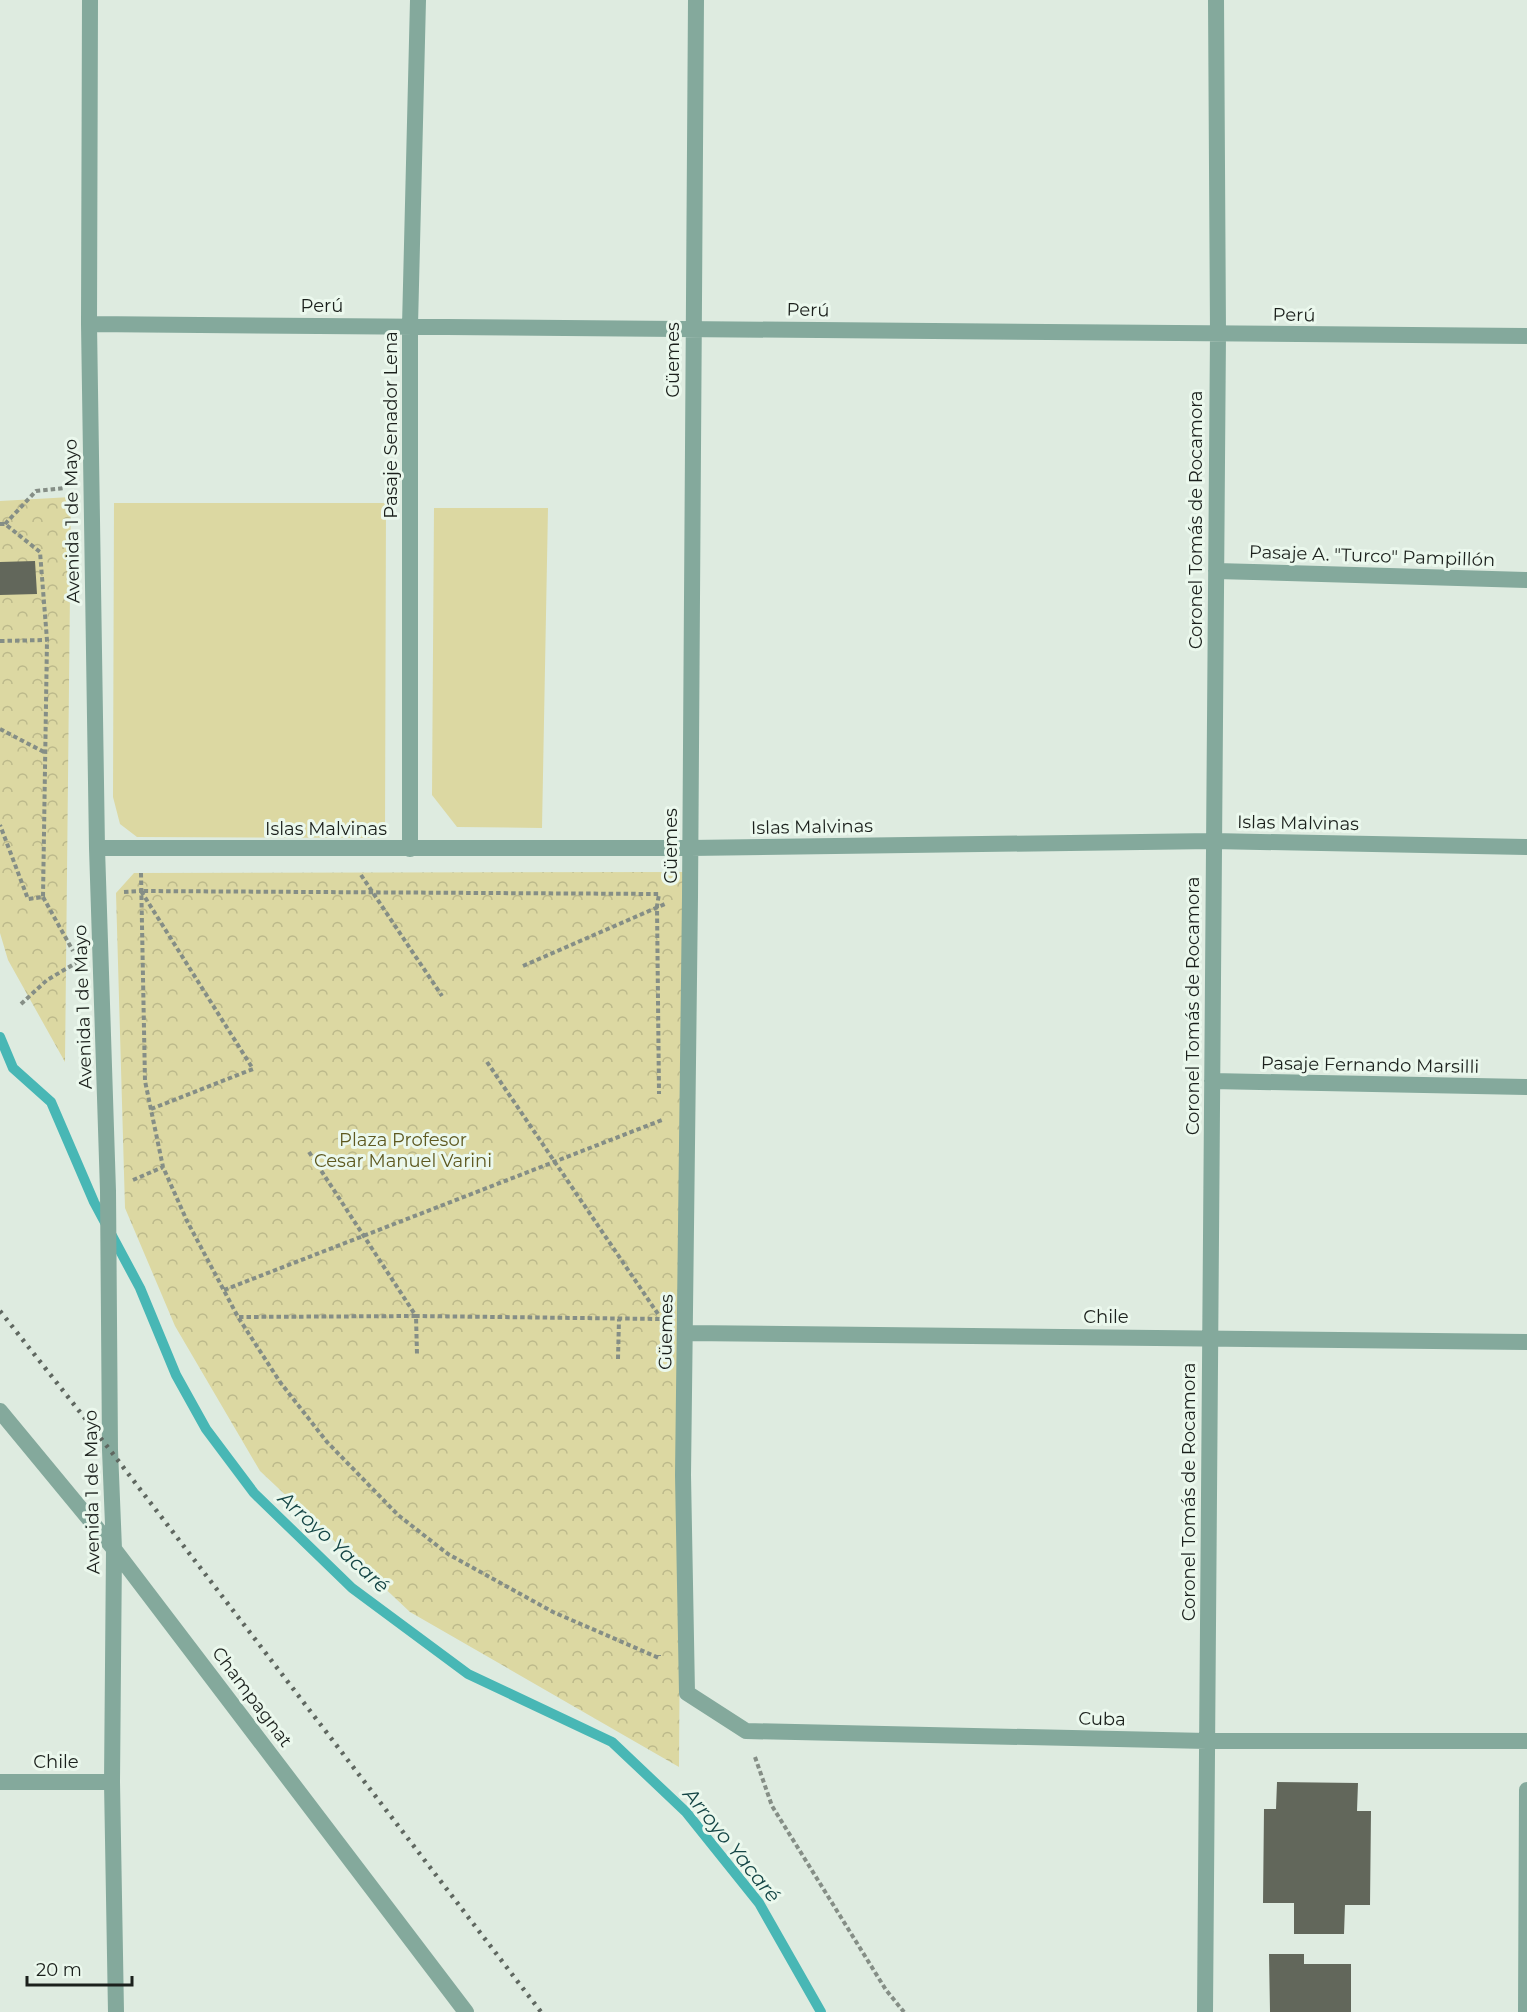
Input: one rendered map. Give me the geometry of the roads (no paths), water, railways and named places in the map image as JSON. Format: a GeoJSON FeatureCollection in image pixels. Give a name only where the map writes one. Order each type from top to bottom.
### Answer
{"type":"FeatureCollection","features":[{"type":"Feature","properties":{"kind":"street","name":"Avenida 1 de Mayo"},"geometry":{"type":"LineString","coordinates":[[90,0],[91,486],[97,848],[108,1191],[110,1450],[114,1549],[112,1782],[116,2012]]}},
{"type":"Feature","properties":{"kind":"street","name":"Pasaje Senador Lena"},"geometry":{"type":"LineString","coordinates":[[410,849],[410,326],[418,0]]}},
{"type":"Feature","properties":{"kind":"street","name":"Güemes"},"geometry":{"type":"LineString","coordinates":[[696,0],[690,897],[683,1475],[687,1693],[746,1731]]}},
{"type":"Feature","properties":{"kind":"street","name":"Coronel Tomás de Rocamora"},"geometry":{"type":"LineString","coordinates":[[1205,2012],[1218,333],[1216,0]]}},
{"type":"Feature","properties":{"kind":"street","name":"Perú"},"geometry":{"type":"LineString","coordinates":[[89,324],[1527,336]]}},
{"type":"Feature","properties":{"kind":"street","name":"Pasaje A. \"Turco\" Pampillón"},"geometry":{"type":"LineString","coordinates":[[1216,571],[1527,580]]}},
{"type":"Feature","properties":{"kind":"street","name":"Islas Malvinas"},"geometry":{"type":"LineString","coordinates":[[97,848],[690,848],[1213,841],[1527,847]]}},
{"type":"Feature","properties":{"kind":"street","name":"Pasaje Fernando Marsilli"},"geometry":{"type":"LineString","coordinates":[[1212,1081],[1527,1087]]}},
{"type":"Feature","properties":{"kind":"street","name":"Chile"},"geometry":{"type":"LineString","coordinates":[[685,1333],[1527,1341]]}},
{"type":"Feature","properties":{"kind":"street","name":"Champagnat"},"geometry":{"type":"LineString","coordinates":[[0,1411],[114,1549],[466,2012]]}},
{"type":"Feature","properties":{"kind":"street","name":"Cuba"},"geometry":{"type":"LineString","coordinates":[[746,1731],[1207,1741],[1527,1741]]}},
{"type":"Feature","properties":{"kind":"street","name":"Chile"},"geometry":{"type":"LineString","coordinates":[[0,1782],[112,1782]]}},
{"type":"Feature","properties":{"kind":"street"},"geometry":{"type":"LineString","coordinates":[[1526,2012],[1527,1790]]}},
{"type":"Feature","properties":{"kind":"waterway","name":"Arroyo Yacaré"},"geometry":{"type":"LineString","coordinates":[[0,1037],[13,1068],[51,1102],[94,1202],[140,1288],[176,1375],[206,1429],[254,1493],[352,1588],[468,1674],[612,1742],[686,1812],[759,1903],[821,2012]]}},
{"type":"Feature","properties":{"kind":"railway"},"geometry":{"type":"LineString","coordinates":[[0,1311],[110,1450],[541,2012]]}},
{"type":"Feature","properties":{"kind":"park label","name":"Plaza Profesor Cesar Manuel Varini"},"geometry":{"type":"Point","coordinates":[403,1150]}}]}
